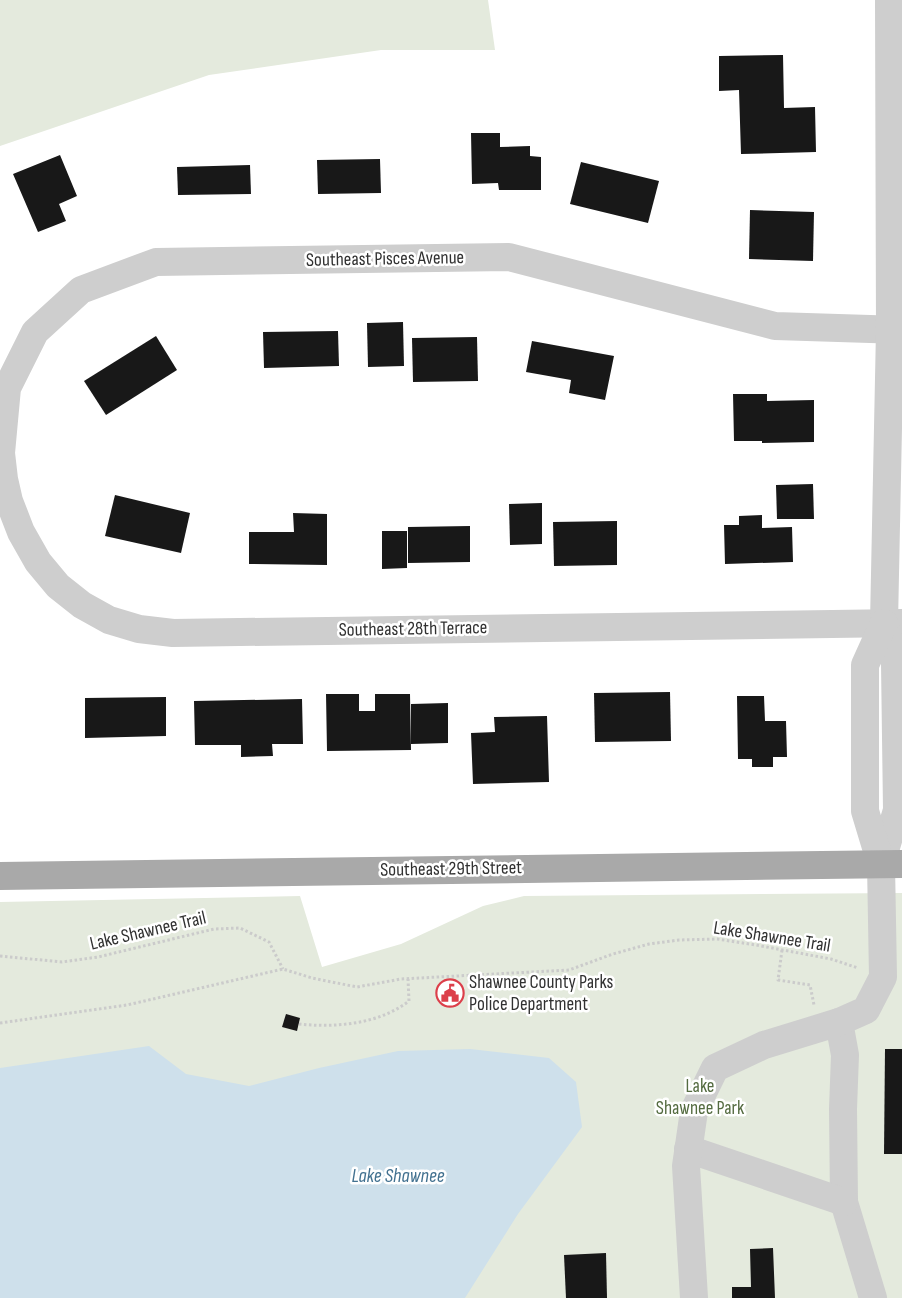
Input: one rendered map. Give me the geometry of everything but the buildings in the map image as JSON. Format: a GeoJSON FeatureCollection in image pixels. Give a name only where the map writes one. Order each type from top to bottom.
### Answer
{"type":"FeatureCollection","features":[{"type":"Feature","properties":{"kind":"main road","name":"Southeast 29th Street"},"geometry":{"type":"LineString","coordinates":[[0,876],[892,864]]}},
{"type":"Feature","properties":{"kind":"street"},"geometry":{"type":"LineString","coordinates":[[694,1298],[686,1166],[694,1111],[715,1068],[764,1045],[829,1025],[866,1010],[883,976],[892,864],[865,811],[865,665],[893,623],[896,330],[889,0]]}},
{"type":"Feature","properties":{"kind":"street","name":"Southeast Pisces Avenue"},"geometry":{"type":"LineString","coordinates":[[4,479],[1,453],[7,388],[36,332],[81,290],[156,262],[509,257],[775,326],[896,330]]}},
{"type":"Feature","properties":{"kind":"street","name":"Southeast 28th Terrace"},"geometry":{"type":"LineString","coordinates":[[4,479],[9,501],[20,532],[38,562],[58,586],[82,605],[109,620],[139,629],[173,633],[893,623]]}},
{"type":"Feature","properties":{"kind":"street"},"geometry":{"type":"LineString","coordinates":[[829,1025],[846,1055],[843,1109],[844,1202],[873,1298]]}},
{"type":"Feature","properties":{"kind":"street"},"geometry":{"type":"LineString","coordinates":[[688,1149],[844,1202]]}},
{"type":"Feature","properties":{"kind":"path","name":"Lake Shawnee Trail"},"geometry":{"type":"LineString","coordinates":[[0,956],[62,962],[98,957],[214,929],[240,928],[269,942],[283,969],[312,978],[358,986],[408,979],[568,970],[640,946],[679,940],[717,938],[831,959],[883,976]]}},
{"type":"Feature","properties":{"kind":"path"},"geometry":{"type":"LineString","coordinates":[[782,950],[778,980],[810,986],[829,1025]]}},
{"type":"Feature","properties":{"kind":"path"},"geometry":{"type":"LineString","coordinates":[[0,1023],[127,1005],[283,969]]}},
{"type":"Feature","properties":{"kind":"path"},"geometry":{"type":"LineString","coordinates":[[299,1024],[332,1026],[360,1022],[396,1011],[409,1001],[408,979]]}},
{"type":"Feature","properties":{"kind":"green space"},"geometry":{"type":"Polygon","coordinates":[[[0,0],[488,0],[495,50],[381,50],[209,75],[0,146],[0,0]]]}},
{"type":"Feature","properties":{"kind":"green space","name":"Lake Shawnee Park"},"geometry":{"type":"Polygon","coordinates":[[[902,893],[902,1298],[0,1298],[0,902],[300,896],[322,967],[401,944],[483,906],[524,896],[902,893]]]}},
{"type":"Feature","properties":{"kind":"water","name":"Lake Shawnee"},"geometry":{"type":"Polygon","coordinates":[[[149,1046],[186,1074],[249,1086],[319,1068],[398,1051],[470,1049],[549,1058],[576,1082],[582,1127],[518,1214],[465,1298],[0,1298],[0,1068],[149,1046]]]}},
{"type":"Feature","properties":{"kind":"place","name":"Shawnee County Parks Police Department"},"geometry":{"type":"Point","coordinates":[450,993]}}]}
